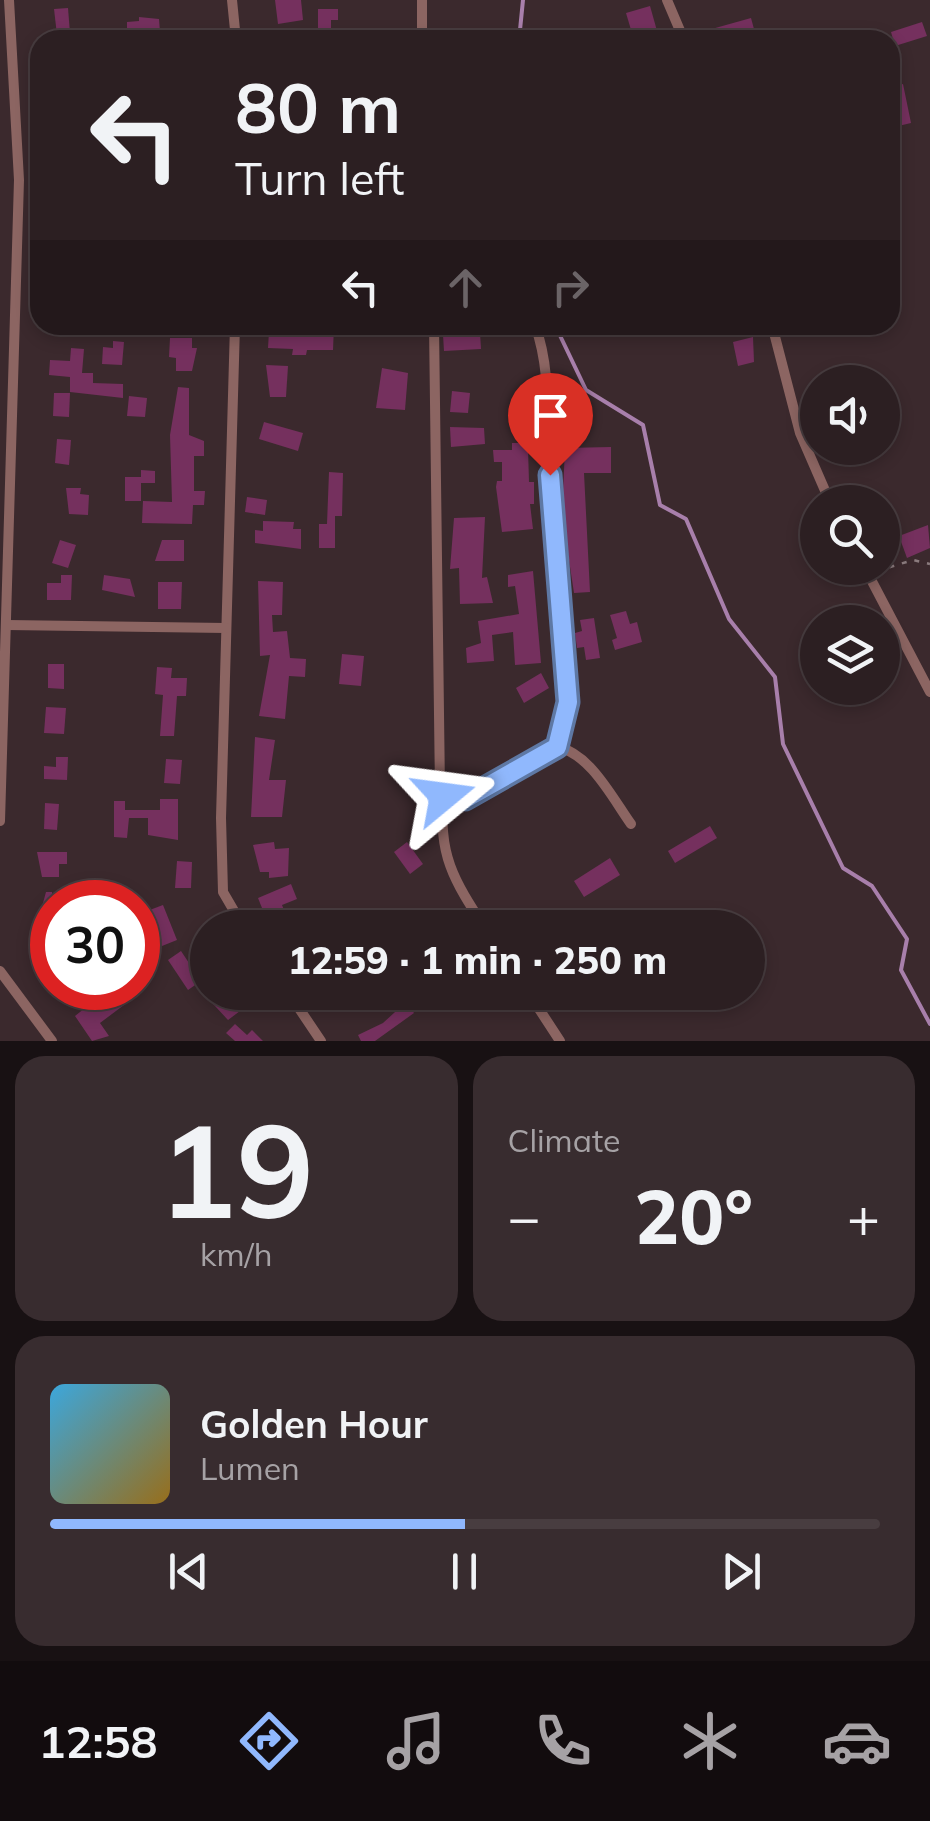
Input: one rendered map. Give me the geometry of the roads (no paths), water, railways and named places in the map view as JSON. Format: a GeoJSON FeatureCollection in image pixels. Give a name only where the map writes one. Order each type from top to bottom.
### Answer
{"type":"FeatureCollection","features":[{"type":"Feature","properties":{"kind":"street"},"geometry":{"type":"LineString","coordinates":[[0,821],[19,132],[9,0]]}},
{"type":"Feature","properties":{"kind":"street"},"geometry":{"type":"LineString","coordinates":[[232,0],[235,30]]}},
{"type":"Feature","properties":{"kind":"street"},"geometry":{"type":"LineString","coordinates":[[422,0],[422,30]]}},
{"type":"Feature","properties":{"kind":"street"},"geometry":{"type":"LineString","coordinates":[[666,0],[680,30]]}},
{"type":"Feature","properties":{"kind":"street"},"geometry":{"type":"LineString","coordinates":[[235,335],[222,885],[235,910]]}},
{"type":"Feature","properties":{"kind":"street"},"geometry":{"type":"LineString","coordinates":[[434,335],[441,607],[439,736],[444,796],[440,833],[447,860],[475,910]]}},
{"type":"Feature","properties":{"kind":"street"},"geometry":{"type":"LineString","coordinates":[[538,335],[548,370],[546,414],[568,702],[557,747]]}},
{"type":"Feature","properties":{"kind":"street"},"geometry":{"type":"LineString","coordinates":[[775,335],[800,433],[823,485]]}},
{"type":"Feature","properties":{"kind":"street"},"geometry":{"type":"LineString","coordinates":[[0,354],[13,354]]}},
{"type":"Feature","properties":{"kind":"street"},"geometry":{"type":"LineString","coordinates":[[874,585],[930,692]]}},
{"type":"Feature","properties":{"kind":"street"},"geometry":{"type":"LineString","coordinates":[[6,625],[226,628]]}},
{"type":"Feature","properties":{"kind":"street"},"geometry":{"type":"LineString","coordinates":[[444,796],[465,799],[557,747],[569,749],[584,762],[632,824]]}},
{"type":"Feature","properties":{"kind":"street"},"geometry":{"type":"LineString","coordinates":[[0,971],[52,1041]]}},
{"type":"Feature","properties":{"kind":"street"},"geometry":{"type":"LineString","coordinates":[[300,1010],[321,1041]]}},
{"type":"Feature","properties":{"kind":"street"},"geometry":{"type":"LineString","coordinates":[[540,1010],[560,1041]]}},
{"type":"Feature","properties":{"kind":"waterway"},"geometry":{"type":"LineString","coordinates":[[520,30],[523,0]]}},
{"type":"Feature","properties":{"kind":"waterway"},"geometry":{"type":"LineString","coordinates":[[560,335],[586,390],[643,425],[660,505],[686,519],[729,619],[775,677],[783,744],[843,868],[872,886],[907,939],[901,970],[930,1024]]}}]}
